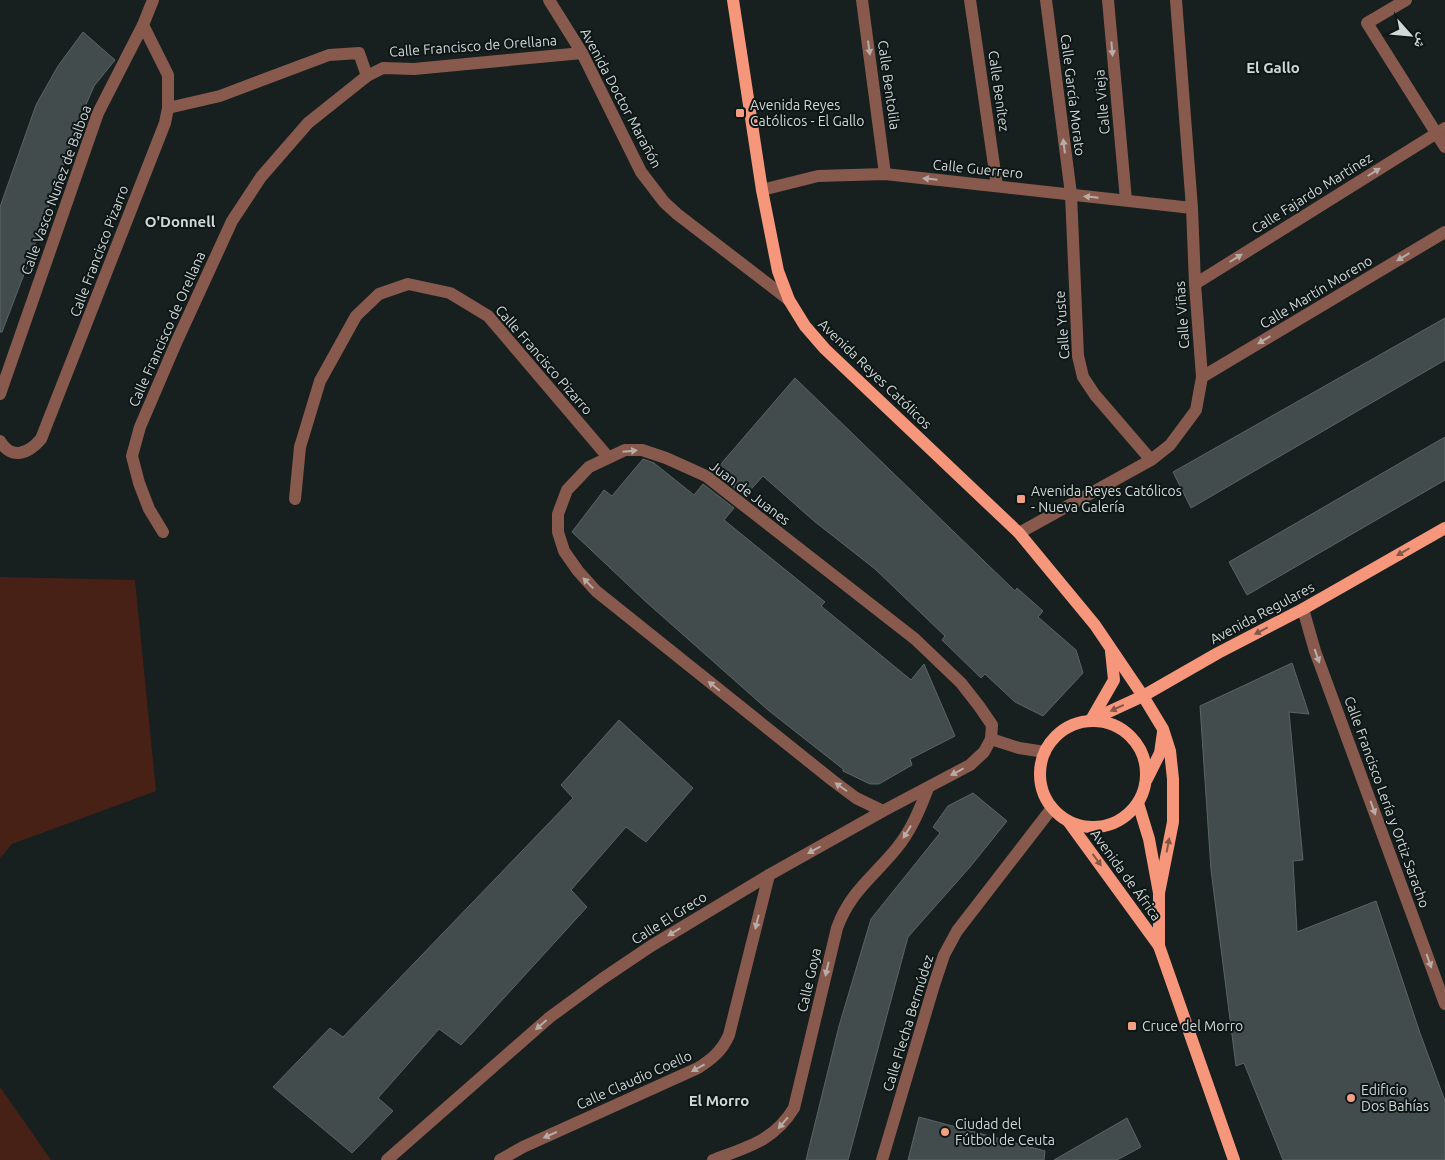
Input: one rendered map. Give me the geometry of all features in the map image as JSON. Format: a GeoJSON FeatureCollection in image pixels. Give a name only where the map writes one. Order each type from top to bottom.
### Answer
{"type":"FeatureCollection","features":[{"type":"Feature","properties":{"kind":"main road","name":"Avenida Reyes Católicos"},"geometry":{"type":"LineString","coordinates":[[733,0],[762,190],[778,271],[788,300],[804,326],[825,349],[1019,533],[1095,625],[1163,728],[1170,751],[1173,822],[1158,893]]}},
{"type":"Feature","properties":{"kind":"main road","name":"Avenida Regulares"},"geometry":{"type":"LineString","coordinates":[[1090,720],[1143,696],[1218,653],[1303,609],[1445,528]]}},
{"type":"Feature","properties":{"kind":"main road"},"geometry":{"type":"LineString","coordinates":[[1090,720],[1114,680],[1111,648]]}},
{"type":"Feature","properties":{"kind":"main road"},"geometry":{"type":"LineString","coordinates":[[1146,782],[1144,758],[1133,738],[1114,724],[1090,720],[1072,725],[1056,736],[1045,752],[1040,771],[1043,791],[1052,808],[1068,820],[1086,827],[1106,826],[1124,818],[1138,803],[1160,752],[1163,728]]}},
{"type":"Feature","properties":{"kind":"main road","name":"Avenida de África"},"geometry":{"type":"LineString","coordinates":[[1138,803],[1149,839],[1158,893],[1159,946]]}},
{"type":"Feature","properties":{"kind":"main road","name":"Avenida de África"},"geometry":{"type":"LineString","coordinates":[[1068,820],[1159,946],[1234,1160]]}},
{"type":"Feature","properties":{"kind":"street","name":"Calle Vasco Nuñez de Balboa"},"geometry":{"type":"LineString","coordinates":[[0,394],[98,113],[143,25],[153,0]]}},
{"type":"Feature","properties":{"kind":"street","name":"Avenida Doctor Marañón"},"geometry":{"type":"LineString","coordinates":[[548,0],[582,53],[641,172],[658,195],[677,214],[788,300]]}},
{"type":"Feature","properties":{"kind":"street","name":"Calle Bentolila"},"geometry":{"type":"LineString","coordinates":[[862,0],[886,174]]}},
{"type":"Feature","properties":{"kind":"street","name":"Calle Benítez"},"geometry":{"type":"LineString","coordinates":[[970,0],[997,186]]}},
{"type":"Feature","properties":{"kind":"street","name":"Calle García Morato"},"geometry":{"type":"LineString","coordinates":[[1046,0],[1071,194]]}},
{"type":"Feature","properties":{"kind":"street","name":"Calle Vieja"},"geometry":{"type":"LineString","coordinates":[[1108,0],[1126,200]]}},
{"type":"Feature","properties":{"kind":"street","name":"Calle Viñas"},"geometry":{"type":"LineString","coordinates":[[1019,533],[1151,460],[1170,445],[1196,410],[1202,377],[1192,208],[1176,0]]}},
{"type":"Feature","properties":{"kind":"street"},"geometry":{"type":"LineString","coordinates":[[1406,0],[1367,23],[1441,130],[1445,147]]}},
{"type":"Feature","properties":{"kind":"street","name":"Calle Francisco Pizarro"},"geometry":{"type":"LineString","coordinates":[[0,441],[5,449],[17,453],[31,450],[41,439],[165,123],[168,108],[168,75],[143,25]]}},
{"type":"Feature","properties":{"kind":"street"},"geometry":{"type":"LineString","coordinates":[[168,108],[220,96],[329,55],[360,53],[367,76]]}},
{"type":"Feature","properties":{"kind":"street","name":"Calle Francisco de Orellana"},"geometry":{"type":"LineString","coordinates":[[163,532],[149,508],[139,483],[132,456],[140,426],[176,342],[232,221],[261,178],[308,123],[367,76],[383,68],[414,69],[582,53]]}},
{"type":"Feature","properties":{"kind":"street","name":"Calle Fajardo Martínez"},"geometry":{"type":"LineString","coordinates":[[1195,284],[1441,130]]}},
{"type":"Feature","properties":{"kind":"street","name":"Calle Guerrero"},"geometry":{"type":"LineString","coordinates":[[762,190],[818,176],[886,174],[1192,208]]}},
{"type":"Feature","properties":{"kind":"street","name":"Calle Yuste"},"geometry":{"type":"LineString","coordinates":[[1071,194],[1078,356],[1083,377],[1095,395],[1151,460]]}},
{"type":"Feature","properties":{"kind":"street","name":"Calle Martín Moreno"},"geometry":{"type":"LineString","coordinates":[[1202,377],[1445,232]]}},
{"type":"Feature","properties":{"kind":"street","name":"Calle Francisco Pizarro"},"geometry":{"type":"LineString","coordinates":[[295,499],[300,448],[320,381],[356,316],[379,294],[408,284],[450,293],[488,316],[608,457]]}},
{"type":"Feature","properties":{"kind":"street","name":"Juan de Juanes"},"geometry":{"type":"LineString","coordinates":[[883,811],[856,798],[832,780],[596,591],[578,571],[564,551],[558,532],[558,514],[567,490],[589,467],[625,450],[642,450],[666,458],[706,476],[915,639],[961,683],[979,706],[992,725],[991,739]]}},
{"type":"Feature","properties":{"kind":"street","name":"Calle Francisco Lería y Ortiz Saracho"},"geometry":{"type":"LineString","coordinates":[[1303,609],[1315,651],[1445,1004]]}},
{"type":"Feature","properties":{"kind":"street"},"geometry":{"type":"LineString","coordinates":[[991,739],[1019,748],[1045,752]]}},
{"type":"Feature","properties":{"kind":"street","name":"Calle El Greco"},"geometry":{"type":"LineString","coordinates":[[387,1160],[550,1017],[602,979],[651,946],[769,875],[970,765],[984,752],[991,739]]}},
{"type":"Feature","properties":{"kind":"street","name":"Calle Goya"},"geometry":{"type":"LineString","coordinates":[[713,1160],[763,1140],[786,1121],[794,1108],[837,928],[843,912],[851,898],[897,848],[909,829],[928,788]]}},
{"type":"Feature","properties":{"kind":"street","name":"Calle Flecha Bermúdez"},"geometry":{"type":"LineString","coordinates":[[882,1160],[944,955],[957,931],[1052,808]]}},
{"type":"Feature","properties":{"kind":"street","name":"Calle Claudio Coello"},"geometry":{"type":"LineString","coordinates":[[500,1160],[523,1147],[698,1068],[712,1059],[724,1046],[729,1035],[769,875]]}},
{"type":"Feature","properties":{"kind":"shaded area"},"geometry":{"type":"Polygon","coordinates":[[[0,577],[135,580],[156,791],[12,844],[0,858],[0,577]]]}},
{"type":"Feature","properties":{"kind":"shaded area"},"geometry":{"type":"Polygon","coordinates":[[[0,1087],[51,1160],[0,1160],[0,1087]]]}},
{"type":"Feature","properties":{"kind":"building"},"geometry":{"type":"Polygon","coordinates":[[[83,32],[115,60],[94,86],[79,121],[26,269],[2,332],[0,332],[0,207],[36,105],[58,66],[83,32]]]}},
{"type":"Feature","properties":{"kind":"building"},"geometry":{"type":"Polygon","coordinates":[[[1445,318],[1445,360],[1191,508],[1173,472],[1445,318]]]}},
{"type":"Feature","properties":{"kind":"building"},"geometry":{"type":"Polygon","coordinates":[[[795,378],[1015,591],[1017,588],[1043,611],[1038,617],[1076,650],[1083,673],[1043,716],[1015,702],[985,674],[981,678],[942,640],[945,636],[875,569],[814,521],[763,476],[745,496],[714,472],[795,378]]]}},
{"type":"Feature","properties":{"kind":"building"},"geometry":{"type":"Polygon","coordinates":[[[1445,437],[1445,480],[1247,595],[1229,562],[1445,437]]]}},
{"type":"Feature","properties":{"kind":"building"},"geometry":{"type":"Polygon","coordinates":[[[643,459],[654,463],[694,495],[703,484],[734,508],[724,520],[825,602],[821,606],[911,680],[924,664],[955,736],[910,759],[912,765],[879,784],[870,784],[843,771],[843,769],[768,710],[644,600],[572,532],[604,490],[612,496],[643,459]]]}},
{"type":"Feature","properties":{"kind":"building"},"geometry":{"type":"Polygon","coordinates":[[[1292,663],[1309,714],[1289,712],[1303,860],[1293,861],[1297,932],[1376,901],[1445,1101],[1445,1160],[1283,1160],[1244,1063],[1236,1066],[1211,870],[1200,706],[1292,663]]]}},
{"type":"Feature","properties":{"kind":"building"},"geometry":{"type":"Polygon","coordinates":[[[619,720],[693,788],[646,842],[626,827],[571,890],[587,907],[461,1045],[439,1029],[378,1098],[393,1111],[352,1153],[273,1087],[330,1028],[343,1037],[573,798],[561,785],[619,720]]]}},
{"type":"Feature","properties":{"kind":"building"},"geometry":{"type":"Polygon","coordinates":[[[973,793],[1007,821],[970,867],[908,937],[848,1160],[806,1160],[839,1026],[871,919],[940,833],[933,827],[948,806],[973,793]]]}},
{"type":"Feature","properties":{"kind":"building","name":"Ciudad del Fútbol de Ceuta"},"geometry":{"type":"Polygon","coordinates":[[[919,1117],[1045,1151],[1044,1160],[908,1160],[919,1117]]]}},
{"type":"Feature","properties":{"kind":"building"},"geometry":{"type":"Polygon","coordinates":[[[1127,1118],[1141,1147],[1117,1160],[1054,1160],[1127,1118]]]}},
{"type":"Feature","properties":{"kind":"place","name":"Avenida Reyes Católicos - El Gallo"},"geometry":{"type":"Point","coordinates":[740,113]}},
{"type":"Feature","properties":{"kind":"place","name":"Avenida Reyes Católicos - Nueva Galería"},"geometry":{"type":"Point","coordinates":[1021,499]}},
{"type":"Feature","properties":{"kind":"place","name":"Cruce del Morro"},"geometry":{"type":"Point","coordinates":[1132,1026]}},
{"type":"Feature","properties":{"kind":"place","name":"Edificio Dos Bahías"},"geometry":{"type":"Point","coordinates":[1351,1098]}},
{"type":"Feature","properties":{"kind":"place","name":"Ciudad del Fútbol de Ceuta"},"geometry":{"type":"Point","coordinates":[945,1132]}},
{"type":"Feature","properties":{"kind":"district","name":"El Gallo"},"geometry":{"type":"Point","coordinates":[1273,68]}},
{"type":"Feature","properties":{"kind":"district","name":"O'Donnell"},"geometry":{"type":"Point","coordinates":[180,222]}},
{"type":"Feature","properties":{"kind":"district","name":"El Morro"},"geometry":{"type":"Point","coordinates":[719,1101]}}]}
